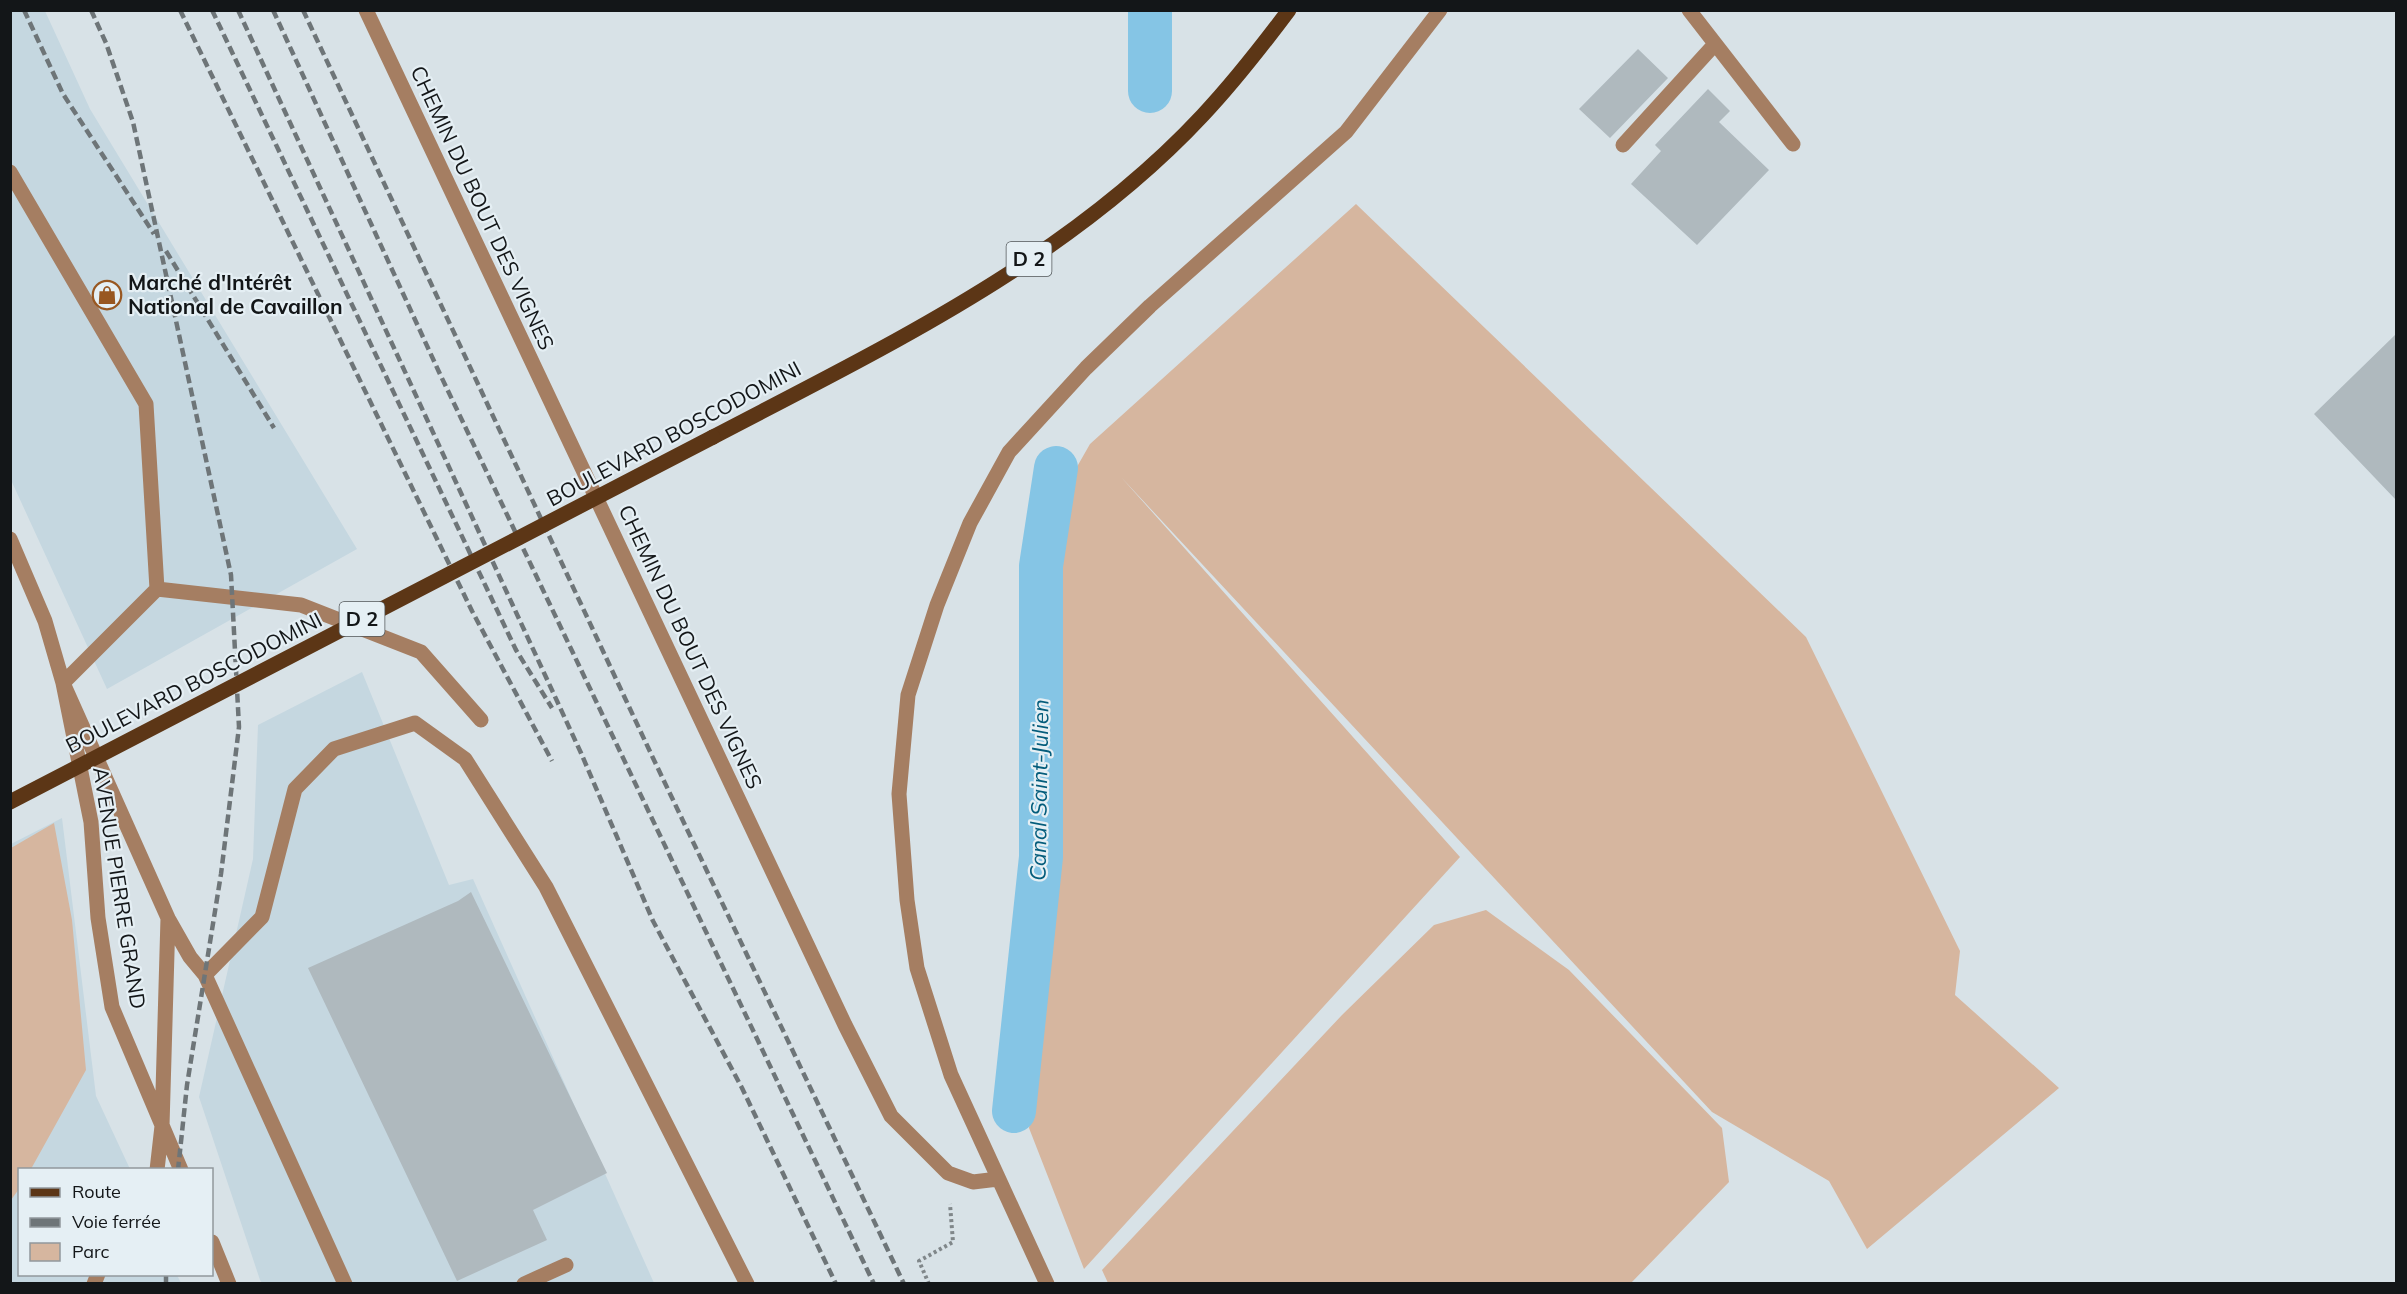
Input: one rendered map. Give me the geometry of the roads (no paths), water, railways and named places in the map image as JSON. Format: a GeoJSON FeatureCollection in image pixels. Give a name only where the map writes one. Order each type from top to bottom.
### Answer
{"type":"FeatureCollection","features":[{"type":"Feature","properties":{"kind":"main road","name":"BOULEVARD BOSCODOMINI"},"geometry":{"type":"LineString","coordinates":[[10,802],[920,328],[1048,247],[1103,206],[1202,116],[1289,10]]}},
{"type":"Feature","properties":{"kind":"street","name":"CHEMIN DU BOUT DES VIGNES"},"geometry":{"type":"LineString","coordinates":[[366,10],[845,1025],[891,1116],[948,1173],[973,1182],[998,1179]]}},
{"type":"Feature","properties":{"kind":"street"},"geometry":{"type":"LineString","coordinates":[[1047,1284],[951,1075],[917,969],[908,900],[899,794],[908,695],[937,605],[970,523],[1009,452],[1086,368],[1150,306],[1347,132],[1440,10]]}},
{"type":"Feature","properties":{"kind":"street"},"geometry":{"type":"LineString","coordinates":[[1689,10],[1793,144]]}},
{"type":"Feature","properties":{"kind":"street"},"geometry":{"type":"LineString","coordinates":[[1623,145],[1715,44]]}},
{"type":"Feature","properties":{"kind":"street"},"geometry":{"type":"LineString","coordinates":[[10,172],[146,404],[157,589],[63,683],[168,918],[190,957],[205,975],[345,1284]]}},
{"type":"Feature","properties":{"kind":"street","name":"AVENUE PIERRE GRAND"},"geometry":{"type":"LineString","coordinates":[[10,539],[45,621],[63,683],[91,822],[98,918],[112,1007],[180,1168]]}},
{"type":"Feature","properties":{"kind":"street"},"geometry":{"type":"LineString","coordinates":[[157,589],[301,605],[421,652],[481,720]]}},
{"type":"Feature","properties":{"kind":"street"},"geometry":{"type":"LineString","coordinates":[[205,975],[262,917],[296,789],[334,749],[415,723],[465,759],[546,887],[747,1284]]}},
{"type":"Feature","properties":{"kind":"street"},"geometry":{"type":"LineString","coordinates":[[157,1168],[162,1126],[168,918]]}},
{"type":"Feature","properties":{"kind":"street"},"geometry":{"type":"LineString","coordinates":[[213,1244],[229,1284]]}},
{"type":"Feature","properties":{"kind":"street"},"geometry":{"type":"LineString","coordinates":[[524,1284],[566,1265]]}},
{"type":"Feature","properties":{"kind":"waterway","name":"Canal Saint-Julien"},"geometry":{"type":"LineString","coordinates":[[1150,10],[1150,91]]}},
{"type":"Feature","properties":{"kind":"waterway","name":"Canal Saint-Julien"},"geometry":{"type":"LineString","coordinates":[[1014,1111],[1041,857],[1041,566],[1056,468]]}},
{"type":"Feature","properties":{"kind":"railway"},"geometry":{"type":"LineString","coordinates":[[24,10],[63,94],[154,234]]}},
{"type":"Feature","properties":{"kind":"railway"},"geometry":{"type":"LineString","coordinates":[[91,10],[106,43],[133,122],[231,575],[239,727],[221,874],[187,1085],[178,1168]]}},
{"type":"Feature","properties":{"kind":"railway"},"geometry":{"type":"LineString","coordinates":[[180,10],[472,611],[552,761]]}},
{"type":"Feature","properties":{"kind":"railway"},"geometry":{"type":"LineString","coordinates":[[212,10],[516,650],[552,708]]}},
{"type":"Feature","properties":{"kind":"railway"},"geometry":{"type":"LineString","coordinates":[[238,10],[581,753],[653,921],[742,1088],[836,1284]]}},
{"type":"Feature","properties":{"kind":"railway"},"geometry":{"type":"LineString","coordinates":[[273,10],[439,372],[874,1284]]}},
{"type":"Feature","properties":{"kind":"railway"},"geometry":{"type":"LineString","coordinates":[[303,10],[653,758],[904,1284]]}},
{"type":"Feature","properties":{"kind":"railway"},"geometry":{"type":"LineString","coordinates":[[166,251],[274,428]]}},
{"type":"Feature","properties":{"kind":"railway"},"geometry":{"type":"LineString","coordinates":[[166,1276],[166,1284]]}},
{"type":"Feature","properties":{"kind":"place","name":"Marché d'Intérêt National de Cavaillon"},"geometry":{"type":"Point","coordinates":[107,295]}}]}
